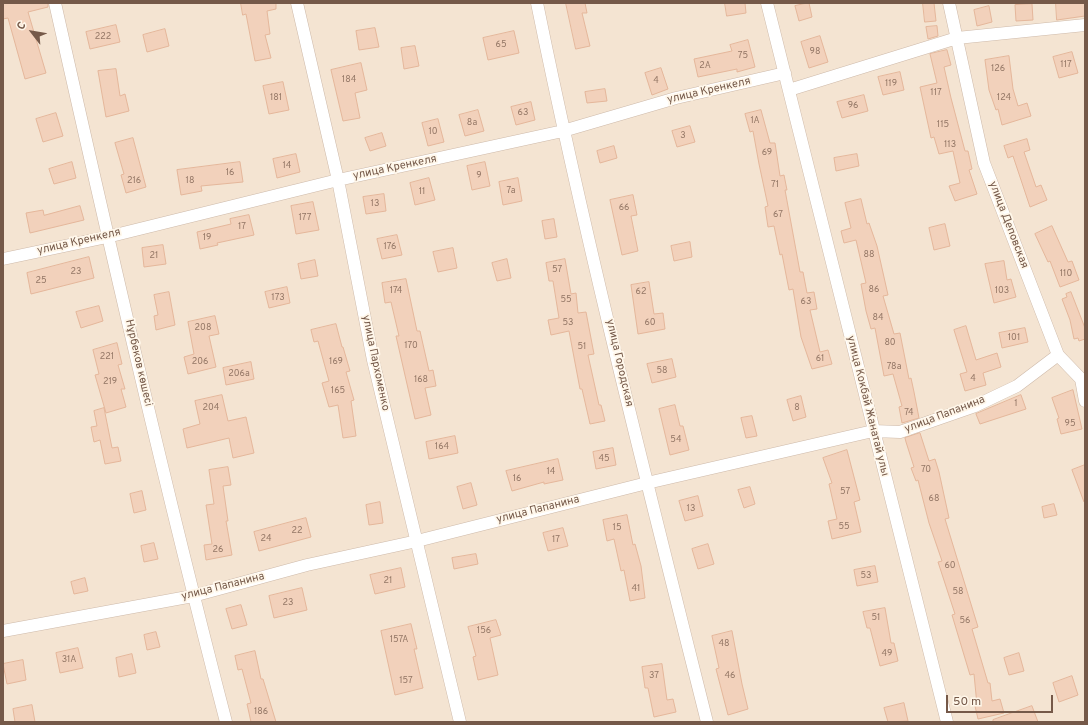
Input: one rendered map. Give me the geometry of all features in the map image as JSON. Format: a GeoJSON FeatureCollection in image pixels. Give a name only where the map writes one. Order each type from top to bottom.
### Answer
{"type":"FeatureCollection","features":[{"type":"Feature","properties":{"kind":"street","name":"Нұрбеков көшесі"},"geometry":{"type":"LineString","coordinates":[[55,3],[107,237],[193,596],[226,722]]}},
{"type":"Feature","properties":{"kind":"street","name":"улица Пархоменко"},"geometry":{"type":"LineString","coordinates":[[297,3],[338,180],[373,360],[460,722]]}},
{"type":"Feature","properties":{"kind":"street","name":"улица Городская"},"geometry":{"type":"LineString","coordinates":[[538,3],[563,131],[647,483],[708,722]]}},
{"type":"Feature","properties":{"kind":"street","name":"улица Кокбай Жанатай улы"},"geometry":{"type":"LineString","coordinates":[[767,3],[947,722]]}},
{"type":"Feature","properties":{"kind":"street","name":"улица Деповская"},"geometry":{"type":"LineString","coordinates":[[950,3],[984,163],[1058,356],[1081,380],[1085,401]]}},
{"type":"Feature","properties":{"kind":"street"},"geometry":{"type":"LineString","coordinates":[[789,90],[957,38],[1062,29],[1085,25]]}},
{"type":"Feature","properties":{"kind":"street","name":"улица Кренкеля"},"geometry":{"type":"LineString","coordinates":[[3,259],[107,237],[338,180],[563,131],[676,98],[785,73]]}},
{"type":"Feature","properties":{"kind":"street","name":"улица Папанина"},"geometry":{"type":"LineString","coordinates":[[3,631],[193,596],[307,565],[417,541],[647,483],[873,431],[900,432],[975,406],[1017,386],[1058,356]]}},
{"type":"Feature","properties":{"kind":"shaded area"},"geometry":{"type":"Polygon","coordinates":[[[3,3],[1085,3],[1085,722],[3,722],[3,3]]]}},
{"type":"Feature","properties":{"kind":"building"},"geometry":{"type":"Polygon","coordinates":[[[3,3],[48,3],[48,7],[28,12],[46,73],[25,79],[8,18],[3,19],[3,3]]]}},
{"type":"Feature","properties":{"kind":"building"},"geometry":{"type":"Polygon","coordinates":[[[241,3],[276,3],[276,9],[267,11],[270,34],[265,35],[271,58],[255,61],[246,14],[243,15],[241,3]]]}},
{"type":"Feature","properties":{"kind":"building"},"geometry":{"type":"Polygon","coordinates":[[[566,3],[585,3],[587,13],[582,13],[590,46],[576,49],[566,3]]]}},
{"type":"Feature","properties":{"kind":"building"},"geometry":{"type":"Polygon","coordinates":[[[725,3],[745,3],[746,13],[727,16],[725,3]]]}},
{"type":"Feature","properties":{"kind":"building"},"geometry":{"type":"Polygon","coordinates":[[[809,3],[812,17],[799,21],[795,6],[809,3]]]}},
{"type":"Feature","properties":{"kind":"building"},"geometry":{"type":"Polygon","coordinates":[[[923,3],[934,3],[936,21],[925,22],[923,3]]]}},
{"type":"Feature","properties":{"kind":"building"},"geometry":{"type":"Polygon","coordinates":[[[1056,3],[1085,3],[1085,16],[1057,20],[1056,3]]]}},
{"type":"Feature","properties":{"kind":"building"},"geometry":{"type":"Polygon","coordinates":[[[1032,4],[1033,20],[1016,21],[1015,5],[1032,4]]]}},
{"type":"Feature","properties":{"kind":"building"},"geometry":{"type":"Polygon","coordinates":[[[989,6],[992,22],[977,26],[974,10],[989,6]]]}},
{"type":"Feature","properties":{"kind":"building"},"geometry":{"type":"Polygon","coordinates":[[[116,25],[120,42],[90,49],[86,32],[116,25]]]}},
{"type":"Feature","properties":{"kind":"building"},"geometry":{"type":"Polygon","coordinates":[[[937,26],[938,36],[928,39],[926,27],[937,26]]]}},
{"type":"Feature","properties":{"kind":"building"},"geometry":{"type":"Polygon","coordinates":[[[375,28],[379,47],[359,50],[356,31],[375,28]]]}},
{"type":"Feature","properties":{"kind":"building"},"geometry":{"type":"Polygon","coordinates":[[[165,29],[169,46],[147,52],[143,35],[165,29]]]}},
{"type":"Feature","properties":{"kind":"building"},"geometry":{"type":"Polygon","coordinates":[[[514,31],[519,53],[488,60],[483,38],[514,31]]]}},
{"type":"Feature","properties":{"kind":"building"},"geometry":{"type":"Polygon","coordinates":[[[820,36],[828,62],[809,68],[801,42],[820,36]]]}},
{"type":"Feature","properties":{"kind":"building"},"geometry":{"type":"Polygon","coordinates":[[[748,40],[755,67],[737,72],[737,69],[698,77],[694,59],[732,51],[730,45],[748,40]]]}},
{"type":"Feature","properties":{"kind":"building"},"geometry":{"type":"Polygon","coordinates":[[[415,46],[419,66],[404,69],[401,48],[415,46]]]}},
{"type":"Feature","properties":{"kind":"building"},"geometry":{"type":"Polygon","coordinates":[[[947,50],[951,65],[944,67],[965,151],[968,151],[972,169],[969,170],[977,194],[955,201],[949,186],[960,183],[953,151],[939,154],[934,137],[931,138],[920,87],[937,83],[930,54],[947,50]]]}},
{"type":"Feature","properties":{"kind":"building"},"geometry":{"type":"Polygon","coordinates":[[[1072,52],[1078,73],[1059,78],[1053,57],[1072,52]]]}},
{"type":"Feature","properties":{"kind":"building"},"geometry":{"type":"Polygon","coordinates":[[[1009,56],[1013,89],[1018,106],[1027,103],[1031,116],[1002,125],[998,109],[996,110],[989,90],[985,60],[1009,56]]]}},
{"type":"Feature","properties":{"kind":"building"},"geometry":{"type":"Polygon","coordinates":[[[361,63],[367,90],[355,93],[360,118],[343,121],[331,70],[361,63]]]}},
{"type":"Feature","properties":{"kind":"building"},"geometry":{"type":"Polygon","coordinates":[[[661,68],[668,89],[652,95],[645,73],[661,68]]]}},
{"type":"Feature","properties":{"kind":"building"},"geometry":{"type":"Polygon","coordinates":[[[116,69],[120,96],[125,94],[129,111],[106,117],[98,71],[116,69]]]}},
{"type":"Feature","properties":{"kind":"building"},"geometry":{"type":"Polygon","coordinates":[[[900,72],[904,90],[883,95],[878,77],[900,72]]]}},
{"type":"Feature","properties":{"kind":"building"},"geometry":{"type":"Polygon","coordinates":[[[283,82],[289,110],[269,114],[263,86],[283,82]]]}},
{"type":"Feature","properties":{"kind":"building"},"geometry":{"type":"Polygon","coordinates":[[[605,89],[607,101],[587,103],[585,92],[605,89]]]}},
{"type":"Feature","properties":{"kind":"building"},"geometry":{"type":"Polygon","coordinates":[[[864,95],[868,111],[842,118],[837,102],[864,95]]]}},
{"type":"Feature","properties":{"kind":"building"},"geometry":{"type":"Polygon","coordinates":[[[531,102],[535,120],[516,125],[511,107],[531,102]]]}},
{"type":"Feature","properties":{"kind":"building"},"geometry":{"type":"Polygon","coordinates":[[[478,110],[484,131],[465,136],[459,115],[478,110]]]}},
{"type":"Feature","properties":{"kind":"building"},"geometry":{"type":"Polygon","coordinates":[[[761,110],[770,143],[775,143],[780,176],[784,175],[787,190],[785,190],[800,272],[803,272],[807,293],[814,292],[817,309],[810,310],[820,352],[828,350],[832,364],[812,369],[801,337],[793,289],[789,290],[782,254],[780,255],[774,226],[768,227],[765,207],[768,206],[753,131],[750,132],[745,114],[761,110]]]}},
{"type":"Feature","properties":{"kind":"building"},"geometry":{"type":"Polygon","coordinates":[[[56,113],[63,136],[43,142],[36,119],[56,113]]]}},
{"type":"Feature","properties":{"kind":"building"},"geometry":{"type":"Polygon","coordinates":[[[438,119],[444,142],[428,146],[422,123],[438,119]]]}},
{"type":"Feature","properties":{"kind":"building"},"geometry":{"type":"Polygon","coordinates":[[[690,126],[695,142],[677,147],[672,131],[690,126]]]}},
{"type":"Feature","properties":{"kind":"building"},"geometry":{"type":"Polygon","coordinates":[[[382,133],[386,146],[370,151],[365,138],[382,133]]]}},
{"type":"Feature","properties":{"kind":"building"},"geometry":{"type":"Polygon","coordinates":[[[133,138],[146,187],[126,193],[121,175],[124,174],[115,143],[133,138]]]}},
{"type":"Feature","properties":{"kind":"building"},"geometry":{"type":"Polygon","coordinates":[[[1027,139],[1030,150],[1024,152],[1036,187],[1041,185],[1047,200],[1030,207],[1013,156],[1008,158],[1004,146],[1027,139]]]}},
{"type":"Feature","properties":{"kind":"building"},"geometry":{"type":"Polygon","coordinates":[[[614,146],[617,158],[600,163],[597,151],[614,146]]]}},
{"type":"Feature","properties":{"kind":"building"},"geometry":{"type":"Polygon","coordinates":[[[296,154],[300,172],[277,178],[273,159],[296,154]]]}},
{"type":"Feature","properties":{"kind":"building"},"geometry":{"type":"Polygon","coordinates":[[[857,154],[859,166],[836,171],[834,158],[857,154]]]}},
{"type":"Feature","properties":{"kind":"building"},"geometry":{"type":"Polygon","coordinates":[[[72,162],[76,178],[54,184],[49,169],[72,162]]]}},
{"type":"Feature","properties":{"kind":"building"},"geometry":{"type":"Polygon","coordinates":[[[240,162],[243,182],[201,186],[202,191],[181,195],[177,170],[240,162]]]}},
{"type":"Feature","properties":{"kind":"building"},"geometry":{"type":"Polygon","coordinates":[[[485,162],[490,186],[472,190],[467,166],[485,162]]]}},
{"type":"Feature","properties":{"kind":"building"},"geometry":{"type":"Polygon","coordinates":[[[429,178],[435,200],[415,205],[410,183],[429,178]]]}},
{"type":"Feature","properties":{"kind":"building"},"geometry":{"type":"Polygon","coordinates":[[[518,178],[522,201],[503,205],[499,182],[518,178]]]}},
{"type":"Feature","properties":{"kind":"building"},"geometry":{"type":"Polygon","coordinates":[[[384,194],[386,211],[366,214],[363,197],[384,194]]]}},
{"type":"Feature","properties":{"kind":"building"},"geometry":{"type":"Polygon","coordinates":[[[633,195],[637,215],[631,216],[638,251],[622,255],[610,200],[633,195]]]}},
{"type":"Feature","properties":{"kind":"building"},"geometry":{"type":"Polygon","coordinates":[[[861,199],[867,224],[869,223],[877,246],[888,295],[883,296],[894,334],[900,333],[909,379],[911,378],[919,418],[902,423],[899,407],[902,406],[893,374],[884,376],[875,328],[871,329],[866,311],[861,284],[866,283],[856,240],[844,243],[841,231],[851,228],[845,203],[861,199]]]}},
{"type":"Feature","properties":{"kind":"building"},"geometry":{"type":"Polygon","coordinates":[[[313,202],[319,230],[296,234],[291,206],[313,202]]]}},
{"type":"Feature","properties":{"kind":"building"},"geometry":{"type":"Polygon","coordinates":[[[80,206],[84,220],[30,233],[26,213],[43,210],[44,215],[80,206]]]}},
{"type":"Feature","properties":{"kind":"building"},"geometry":{"type":"Polygon","coordinates":[[[249,215],[254,235],[217,243],[218,245],[200,249],[197,232],[231,224],[230,219],[249,215]]]}},
{"type":"Feature","properties":{"kind":"building"},"geometry":{"type":"Polygon","coordinates":[[[554,219],[557,237],[545,239],[542,221],[554,219]]]}},
{"type":"Feature","properties":{"kind":"building"},"geometry":{"type":"Polygon","coordinates":[[[945,224],[950,246],[934,250],[929,228],[945,224]]]}},
{"type":"Feature","properties":{"kind":"building"},"geometry":{"type":"Polygon","coordinates":[[[1052,226],[1068,262],[1072,261],[1079,280],[1060,287],[1050,261],[1048,262],[1035,234],[1052,226]]]}},
{"type":"Feature","properties":{"kind":"building"},"geometry":{"type":"Polygon","coordinates":[[[397,235],[402,255],[382,259],[377,239],[397,235]]]}},
{"type":"Feature","properties":{"kind":"building"},"geometry":{"type":"Polygon","coordinates":[[[690,242],[692,257],[674,261],[671,246],[690,242]]]}},
{"type":"Feature","properties":{"kind":"building"},"geometry":{"type":"Polygon","coordinates":[[[163,245],[166,264],[144,267],[142,248],[163,245]]]}},
{"type":"Feature","properties":{"kind":"building"},"geometry":{"type":"Polygon","coordinates":[[[453,248],[457,268],[438,272],[433,252],[453,248]]]}},
{"type":"Feature","properties":{"kind":"building"},"geometry":{"type":"Polygon","coordinates":[[[89,257],[94,278],[31,294],[27,273],[89,257]]]}},
{"type":"Feature","properties":{"kind":"building"},"geometry":{"type":"Polygon","coordinates":[[[507,259],[511,278],[497,281],[492,263],[507,259]]]}},
{"type":"Feature","properties":{"kind":"building"},"geometry":{"type":"Polygon","coordinates":[[[565,259],[571,294],[576,293],[578,313],[586,312],[594,354],[588,355],[599,405],[601,405],[605,421],[590,424],[582,389],[580,389],[569,331],[551,335],[548,320],[559,318],[553,281],[549,281],[546,263],[565,259]]]}},
{"type":"Feature","properties":{"kind":"building"},"geometry":{"type":"Polygon","coordinates":[[[315,260],[318,276],[301,279],[298,264],[315,260]]]}},
{"type":"Feature","properties":{"kind":"building"},"geometry":{"type":"Polygon","coordinates":[[[1004,261],[1007,280],[1011,279],[1016,297],[994,303],[985,264],[1004,261]]]}},
{"type":"Feature","properties":{"kind":"building"},"geometry":{"type":"Polygon","coordinates":[[[406,279],[417,331],[420,331],[429,371],[433,370],[436,386],[425,388],[431,415],[415,419],[396,336],[399,336],[391,302],[385,303],[382,283],[406,279]]]}},
{"type":"Feature","properties":{"kind":"building"},"geometry":{"type":"Polygon","coordinates":[[[649,282],[654,314],[663,313],[665,329],[638,334],[631,285],[649,282]]]}},
{"type":"Feature","properties":{"kind":"building"},"geometry":{"type":"Polygon","coordinates":[[[287,287],[290,303],[269,308],[265,292],[287,287]]]}},
{"type":"Feature","properties":{"kind":"building"},"geometry":{"type":"Polygon","coordinates":[[[169,292],[175,325],[156,330],[154,316],[158,315],[154,295],[169,292]]]}},
{"type":"Feature","properties":{"kind":"building"},"geometry":{"type":"Polygon","coordinates":[[[1071,292],[1085,328],[1085,339],[1079,341],[1078,338],[1074,339],[1070,320],[1062,299],[1067,297],[1066,294],[1071,292]]]}},
{"type":"Feature","properties":{"kind":"building"},"geometry":{"type":"Polygon","coordinates":[[[99,306],[103,321],[81,328],[76,312],[99,306]]]}},
{"type":"Feature","properties":{"kind":"building"},"geometry":{"type":"Polygon","coordinates":[[[215,316],[219,334],[209,336],[216,367],[188,374],[184,357],[194,354],[188,322],[215,316]]]}},
{"type":"Feature","properties":{"kind":"building"},"geometry":{"type":"Polygon","coordinates":[[[336,324],[350,371],[346,372],[354,400],[351,401],[356,436],[343,438],[338,405],[329,407],[322,383],[329,381],[318,341],[314,342],[311,330],[336,324]]]}},
{"type":"Feature","properties":{"kind":"building"},"geometry":{"type":"Polygon","coordinates":[[[966,326],[976,360],[997,353],[1001,367],[983,373],[986,385],[965,391],[960,374],[967,372],[954,330],[966,326]]]}},
{"type":"Feature","properties":{"kind":"building"},"geometry":{"type":"Polygon","coordinates":[[[1025,328],[1028,342],[1002,348],[999,333],[1025,328]]]}},
{"type":"Feature","properties":{"kind":"building"},"geometry":{"type":"Polygon","coordinates":[[[117,343],[122,364],[118,365],[125,389],[121,389],[126,407],[106,413],[95,375],[99,374],[93,350],[117,343]]]}},
{"type":"Feature","properties":{"kind":"building"},"geometry":{"type":"Polygon","coordinates":[[[672,359],[676,377],[652,383],[647,364],[672,359]]]}},
{"type":"Feature","properties":{"kind":"building"},"geometry":{"type":"Polygon","coordinates":[[[251,362],[254,379],[226,385],[223,368],[251,362]]]}},
{"type":"Feature","properties":{"kind":"building"},"geometry":{"type":"Polygon","coordinates":[[[1073,390],[1082,429],[1061,434],[1057,419],[1059,418],[1052,398],[1073,390]]]}},
{"type":"Feature","properties":{"kind":"building"},"geometry":{"type":"Polygon","coordinates":[[[222,395],[228,421],[246,417],[254,453],[233,458],[229,438],[187,448],[183,429],[200,424],[195,401],[222,395]]]}},
{"type":"Feature","properties":{"kind":"building"},"geometry":{"type":"Polygon","coordinates":[[[1021,395],[1026,409],[980,424],[976,414],[1021,395]]]}},
{"type":"Feature","properties":{"kind":"building"},"geometry":{"type":"Polygon","coordinates":[[[801,396],[806,417],[793,421],[787,400],[801,396]]]}},
{"type":"Feature","properties":{"kind":"building"},"geometry":{"type":"Polygon","coordinates":[[[675,405],[680,426],[683,426],[689,450],[670,455],[659,409],[675,405]]]}},
{"type":"Feature","properties":{"kind":"building"},"geometry":{"type":"Polygon","coordinates":[[[104,408],[112,448],[118,447],[121,461],[105,464],[100,440],[94,442],[91,427],[97,426],[94,411],[104,408]]]}},
{"type":"Feature","properties":{"kind":"building"},"geometry":{"type":"Polygon","coordinates":[[[752,416],[757,436],[746,438],[741,418],[752,416]]]}},
{"type":"Feature","properties":{"kind":"building"},"geometry":{"type":"Polygon","coordinates":[[[920,433],[929,461],[935,459],[939,472],[949,518],[945,519],[978,627],[972,629],[988,683],[990,683],[992,701],[1000,699],[1004,713],[978,719],[975,706],[977,705],[974,674],[970,675],[952,615],[955,614],[938,562],[942,561],[929,523],[918,480],[916,481],[911,468],[914,467],[905,438],[920,433]]]}},
{"type":"Feature","properties":{"kind":"building"},"geometry":{"type":"Polygon","coordinates":[[[455,436],[458,453],[429,459],[426,442],[455,436]]]}},
{"type":"Feature","properties":{"kind":"building"},"geometry":{"type":"Polygon","coordinates":[[[613,448],[616,465],[596,469],[593,452],[613,448]]]}},
{"type":"Feature","properties":{"kind":"building"},"geometry":{"type":"Polygon","coordinates":[[[847,450],[860,500],[854,502],[861,532],[832,539],[828,521],[837,519],[829,484],[832,483],[823,458],[847,450]]]}},
{"type":"Feature","properties":{"kind":"building"},"geometry":{"type":"Polygon","coordinates":[[[558,459],[563,480],[544,484],[544,482],[512,491],[506,471],[558,459]]]}},
{"type":"Feature","properties":{"kind":"building"},"geometry":{"type":"Polygon","coordinates":[[[1085,465],[1085,501],[1084,502],[1072,470],[1085,465]]]}},
{"type":"Feature","properties":{"kind":"building"},"geometry":{"type":"Polygon","coordinates":[[[228,467],[231,485],[223,486],[228,521],[226,521],[232,555],[206,560],[204,545],[212,544],[206,505],[214,504],[209,470],[228,467]]]}},
{"type":"Feature","properties":{"kind":"building"},"geometry":{"type":"Polygon","coordinates":[[[471,483],[477,505],[463,509],[457,487],[471,483]]]}},
{"type":"Feature","properties":{"kind":"building"},"geometry":{"type":"Polygon","coordinates":[[[750,487],[755,504],[744,508],[738,490],[750,487]]]}},
{"type":"Feature","properties":{"kind":"building"},"geometry":{"type":"Polygon","coordinates":[[[142,491],[146,510],[134,513],[130,494],[142,491]]]}},
{"type":"Feature","properties":{"kind":"building"},"geometry":{"type":"Polygon","coordinates":[[[698,496],[703,516],[685,521],[679,501],[698,496]]]}},
{"type":"Feature","properties":{"kind":"building"},"geometry":{"type":"Polygon","coordinates":[[[380,502],[383,523],[369,525],[366,505],[380,502]]]}},
{"type":"Feature","properties":{"kind":"building"},"geometry":{"type":"Polygon","coordinates":[[[1054,504],[1057,515],[1044,518],[1042,507],[1054,504]]]}},
{"type":"Feature","properties":{"kind":"building"},"geometry":{"type":"Polygon","coordinates":[[[627,515],[633,545],[635,544],[641,566],[645,598],[630,601],[624,570],[621,571],[614,539],[607,541],[603,520],[627,515]]]}},
{"type":"Feature","properties":{"kind":"building"},"geometry":{"type":"Polygon","coordinates":[[[306,518],[311,537],[259,551],[254,532],[306,518]]]}},
{"type":"Feature","properties":{"kind":"building"},"geometry":{"type":"Polygon","coordinates":[[[563,528],[568,546],[548,551],[543,533],[563,528]]]}},
{"type":"Feature","properties":{"kind":"building"},"geometry":{"type":"Polygon","coordinates":[[[154,543],[158,559],[144,562],[141,546],[154,543]]]}},
{"type":"Feature","properties":{"kind":"building"},"geometry":{"type":"Polygon","coordinates":[[[708,544],[714,564],[698,569],[692,549],[708,544]]]}},
{"type":"Feature","properties":{"kind":"building"},"geometry":{"type":"Polygon","coordinates":[[[476,554],[478,564],[454,569],[452,558],[476,554]]]}},
{"type":"Feature","properties":{"kind":"building"},"geometry":{"type":"Polygon","coordinates":[[[875,566],[878,582],[857,586],[854,570],[875,566]]]}},
{"type":"Feature","properties":{"kind":"building"},"geometry":{"type":"Polygon","coordinates":[[[401,568],[405,587],[375,594],[370,575],[401,568]]]}},
{"type":"Feature","properties":{"kind":"building"},"geometry":{"type":"Polygon","coordinates":[[[85,578],[88,591],[74,594],[71,582],[85,578]]]}},
{"type":"Feature","properties":{"kind":"building"},"geometry":{"type":"Polygon","coordinates":[[[302,588],[307,610],[274,618],[269,596],[302,588]]]}},
{"type":"Feature","properties":{"kind":"building"},"geometry":{"type":"Polygon","coordinates":[[[241,605],[247,625],[232,629],[226,609],[241,605]]]}},
{"type":"Feature","properties":{"kind":"building"},"geometry":{"type":"Polygon","coordinates":[[[885,608],[891,643],[894,643],[898,661],[880,666],[870,628],[867,628],[863,612],[885,608]]]}},
{"type":"Feature","properties":{"kind":"building"},"geometry":{"type":"Polygon","coordinates":[[[496,620],[501,635],[490,638],[498,675],[478,680],[473,657],[476,656],[468,627],[496,620]]]}},
{"type":"Feature","properties":{"kind":"building"},"geometry":{"type":"Polygon","coordinates":[[[411,624],[417,649],[414,649],[423,688],[395,695],[381,631],[411,624]]]}},
{"type":"Feature","properties":{"kind":"building"},"geometry":{"type":"Polygon","coordinates":[[[732,631],[748,709],[728,715],[716,669],[719,668],[712,636],[732,631]]]}},
{"type":"Feature","properties":{"kind":"building"},"geometry":{"type":"Polygon","coordinates":[[[156,632],[160,647],[147,650],[144,635],[156,632]]]}},
{"type":"Feature","properties":{"kind":"building"},"geometry":{"type":"Polygon","coordinates":[[[78,648],[83,668],[60,673],[56,653],[78,648]]]}},
{"type":"Feature","properties":{"kind":"building"},"geometry":{"type":"Polygon","coordinates":[[[255,651],[261,679],[263,679],[276,722],[251,722],[247,704],[251,703],[242,669],[238,670],[235,656],[255,651]]]}},
{"type":"Feature","properties":{"kind":"building"},"geometry":{"type":"Polygon","coordinates":[[[1019,653],[1024,671],[1009,675],[1004,658],[1019,653]]]}},
{"type":"Feature","properties":{"kind":"building"},"geometry":{"type":"Polygon","coordinates":[[[132,654],[136,673],[119,677],[116,658],[132,654]]]}},
{"type":"Feature","properties":{"kind":"building"},"geometry":{"type":"Polygon","coordinates":[[[23,660],[26,680],[7,684],[3,664],[23,660]]]}},
{"type":"Feature","properties":{"kind":"building"},"geometry":{"type":"Polygon","coordinates":[[[662,664],[667,700],[673,699],[676,712],[654,717],[648,688],[645,688],[642,667],[662,664]]]}},
{"type":"Feature","properties":{"kind":"building"},"geometry":{"type":"Polygon","coordinates":[[[1072,676],[1078,695],[1059,702],[1053,683],[1072,676]]]}},
{"type":"Feature","properties":{"kind":"building"},"geometry":{"type":"Polygon","coordinates":[[[904,703],[908,721],[888,722],[884,708],[904,703]]]}},
{"type":"Feature","properties":{"kind":"building"},"geometry":{"type":"Polygon","coordinates":[[[32,705],[35,722],[15,722],[13,709],[32,705]]]}},
{"type":"Feature","properties":{"kind":"building"},"geometry":{"type":"Polygon","coordinates":[[[1032,706],[1038,722],[993,722],[993,720],[1032,706]]]}}]}
